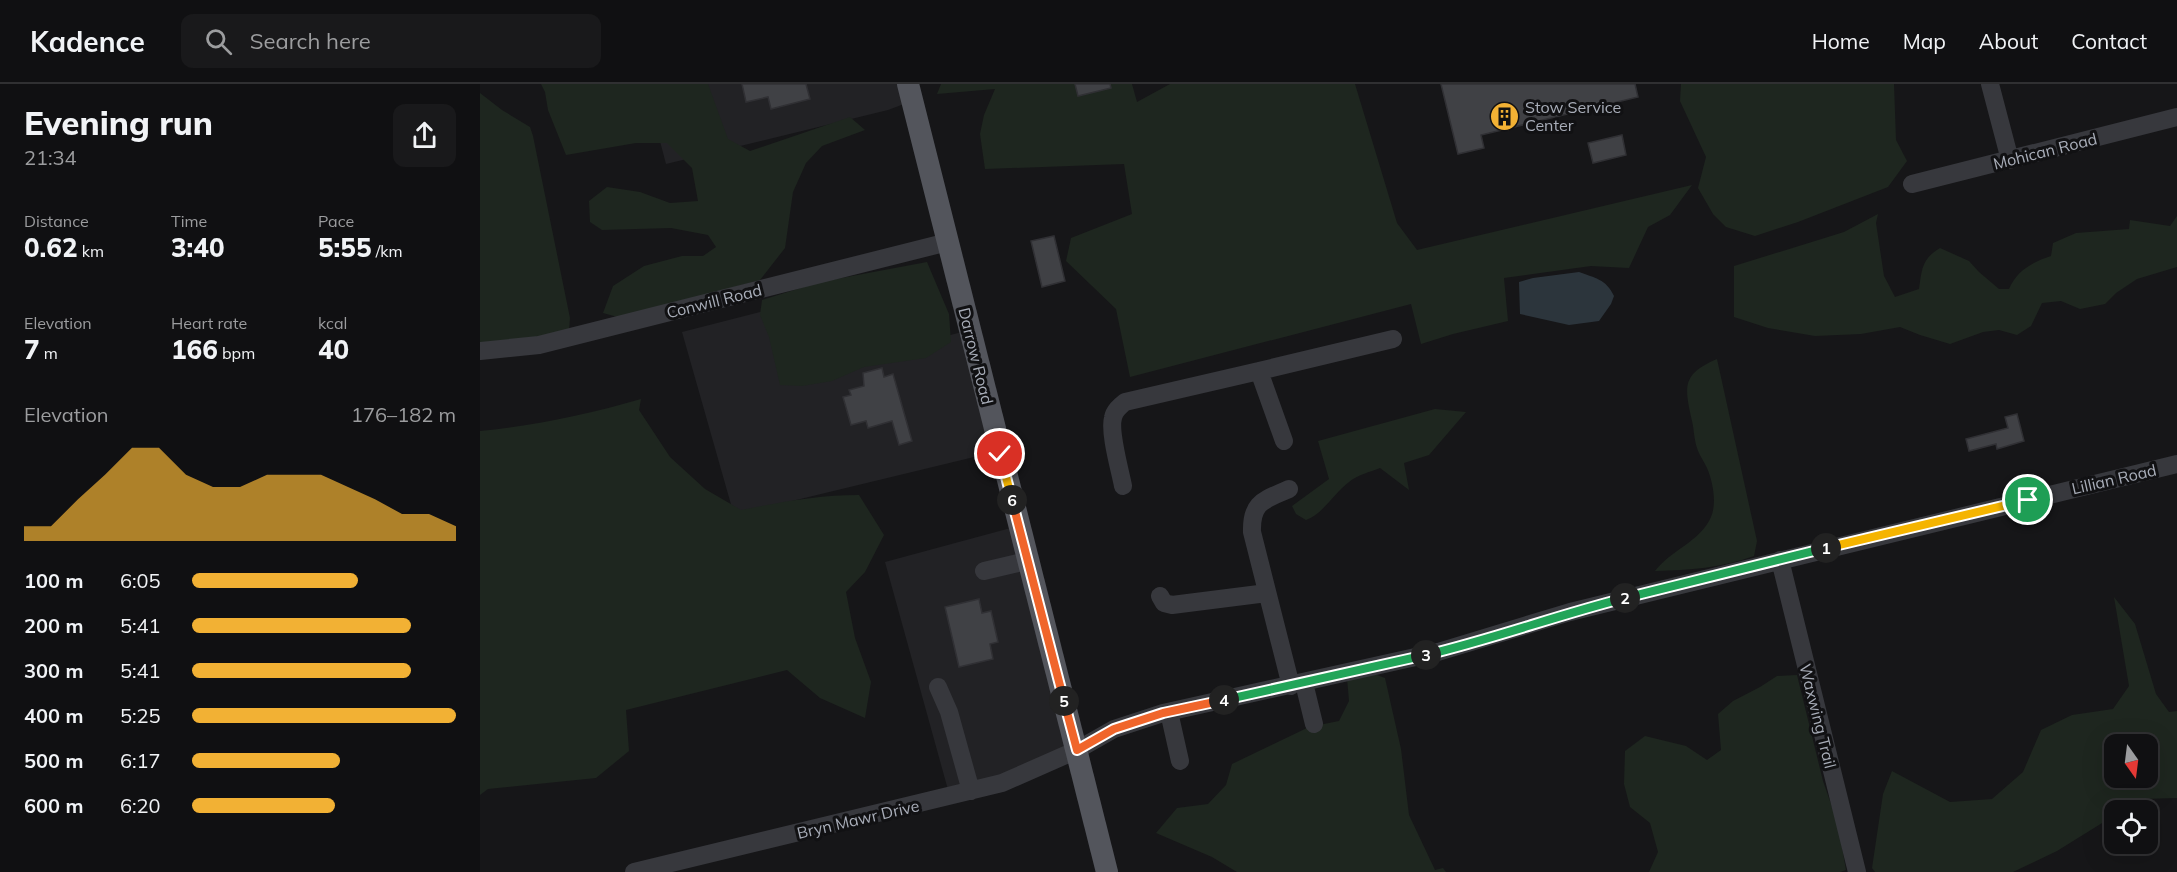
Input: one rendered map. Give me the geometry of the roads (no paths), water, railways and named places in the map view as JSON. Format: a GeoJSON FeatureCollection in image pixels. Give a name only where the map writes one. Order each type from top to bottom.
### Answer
{"type":"FeatureCollection","features":[{"type":"Feature","properties":{"kind":"main road","name":"Darrow Road"},"geometry":{"type":"LineString","coordinates":[[908,84],[1107,872]]}},
{"type":"Feature","properties":{"kind":"street"},"geometry":{"type":"LineString","coordinates":[[1990,84],[2010,159]]}},
{"type":"Feature","properties":{"kind":"street","name":"Mohican Road"},"geometry":{"type":"LineString","coordinates":[[1912,184],[2177,117]]}},
{"type":"Feature","properties":{"kind":"street","name":"Conwill Road"},"geometry":{"type":"LineString","coordinates":[[480,351],[539,345],[948,242]]}},
{"type":"Feature","properties":{"kind":"street"},"geometry":{"type":"LineString","coordinates":[[1122,486],[1113,432],[1113,418],[1118,407],[1125,402],[1394,339]]}},
{"type":"Feature","properties":{"kind":"street"},"geometry":{"type":"LineString","coordinates":[[1259,371],[1284,441]]}},
{"type":"Feature","properties":{"kind":"street","name":"Lillian Road"},"geometry":{"type":"LineString","coordinates":[[1077,750],[1114,729],[1169,712],[1462,646],[1570,612],[2177,464]]}},
{"type":"Feature","properties":{"kind":"street"},"geometry":{"type":"LineString","coordinates":[[1289,489],[1263,501],[1254,509],[1251,519],[1252,532],[1268,593],[1298,684],[1314,724]]}},
{"type":"Feature","properties":{"kind":"street","name":"Waxwing Trail"},"geometry":{"type":"LineString","coordinates":[[1780,560],[1857,872]]}},
{"type":"Feature","properties":{"kind":"street"},"geometry":{"type":"LineString","coordinates":[[984,571],[1027,561]]}},
{"type":"Feature","properties":{"kind":"street"},"geometry":{"type":"LineString","coordinates":[[1160,596],[1164,603],[1172,605],[1268,593]]}},
{"type":"Feature","properties":{"kind":"street"},"geometry":{"type":"LineString","coordinates":[[938,687],[949,712],[971,791]]}},
{"type":"Feature","properties":{"kind":"street"},"geometry":{"type":"LineString","coordinates":[[1169,712],[1180,761]]}},
{"type":"Feature","properties":{"kind":"street","name":"Bryn Mawr Drive"},"geometry":{"type":"LineString","coordinates":[[634,872],[1002,783],[1077,750]]}},
{"type":"Feature","properties":{"kind":"place","name":"Stow Service Center"},"geometry":{"type":"Point","coordinates":[1504,116]}}]}
